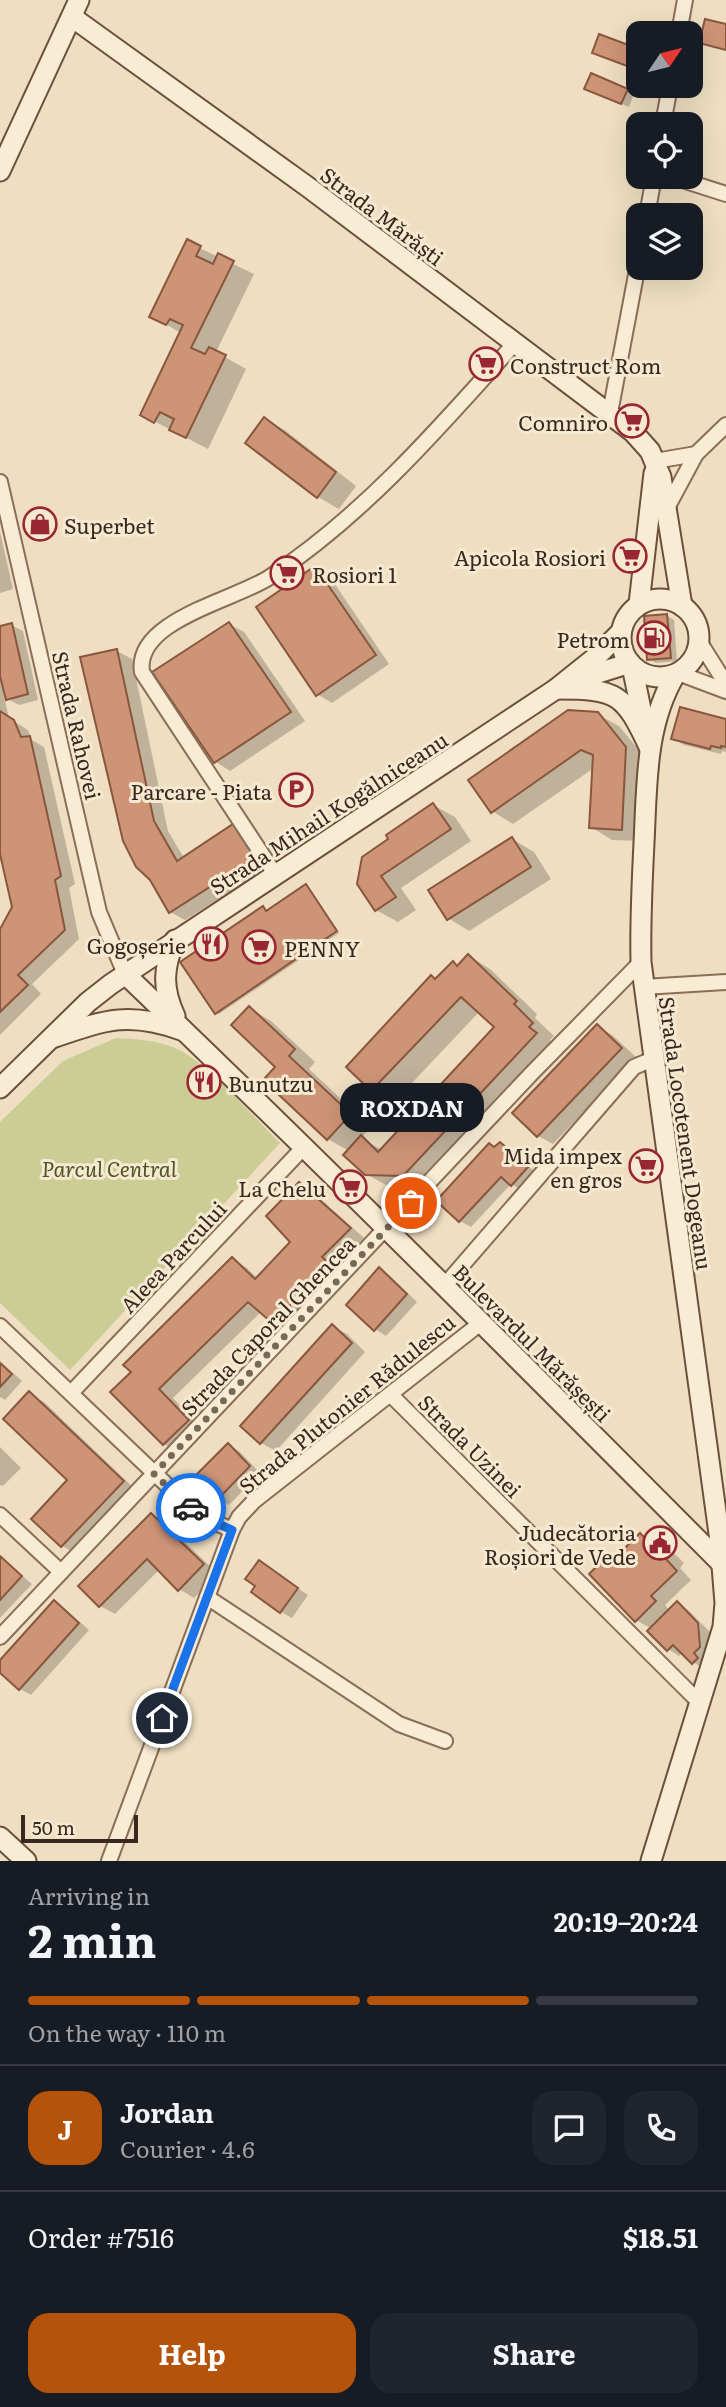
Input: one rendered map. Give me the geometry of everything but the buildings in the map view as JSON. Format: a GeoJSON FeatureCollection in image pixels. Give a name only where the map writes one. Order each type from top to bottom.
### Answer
{"type":"FeatureCollection","features":[{"type":"Feature","properties":{"kind":"main road"},"geometry":{"type":"LineString","coordinates":[[0,171],[76,8]]}},
{"type":"Feature","properties":{"kind":"main road","name":"Strada Mărăști"},"geometry":{"type":"LineString","coordinates":[[76,8],[642,440],[655,461],[667,508],[682,606]]}},
{"type":"Feature","properties":{"kind":"main road"},"geometry":{"type":"LineString","coordinates":[[639,604],[661,598],[682,606],[692,615],[698,627],[699,640],[692,661],[676,674],[652,677],[631,665],[621,645],[620,633],[624,622],[639,604],[655,461]]}},
{"type":"Feature","properties":{"kind":"main road","name":"Strada Mihail Kogălniceanu"},"geometry":{"type":"LineString","coordinates":[[0,1088],[88,1002],[125,974],[556,689],[596,657],[620,633]]}},
{"type":"Feature","properties":{"kind":"main road","name":"Strada Mihail Kogălniceanu"},"geometry":{"type":"LineString","coordinates":[[556,689],[583,677],[631,665]]}},
{"type":"Feature","properties":{"kind":"main road","name":"Strada Locotenent Dogeanu"},"geometry":{"type":"LineString","coordinates":[[631,665],[650,749]]}},
{"type":"Feature","properties":{"kind":"main road","name":"Strada Locotenent Dogeanu"},"geometry":{"type":"LineString","coordinates":[[651,1861],[723,1627],[724,1566],[641,962],[640,928],[650,749],[660,702],[676,674]]}},
{"type":"Feature","properties":{"kind":"main road"},"geometry":{"type":"LineString","coordinates":[[556,689],[586,689],[612,694],[624,702],[633,713],[650,749]]}},
{"type":"Feature","properties":{"kind":"main road"},"geometry":{"type":"LineString","coordinates":[[175,940],[166,962],[164,983],[167,997],[183,1029]]}},
{"type":"Feature","properties":{"kind":"main road","name":"Bulevardul Mărășești"},"geometry":{"type":"LineString","coordinates":[[125,974],[387,1228],[724,1566]]}},
{"type":"Feature","properties":{"kind":"main road"},"geometry":{"type":"LineString","coordinates":[[51,1038],[106,1020],[128,1018],[183,1029]]}},
{"type":"Feature","properties":{"kind":"main road"},"geometry":{"type":"LineString","coordinates":[[0,1837],[26,1861]]}},
{"type":"Feature","properties":{"kind":"street"},"geometry":{"type":"LineString","coordinates":[[681,21],[685,0]]}},
{"type":"Feature","properties":{"kind":"street"},"geometry":{"type":"LineString","coordinates":[[703,187],[726,194]]}},
{"type":"Feature","properties":{"kind":"street"},"geometry":{"type":"LineString","coordinates":[[610,413],[635,280]]}},
{"type":"Feature","properties":{"kind":"street"},"geometry":{"type":"LineString","coordinates":[[275,874],[142,672],[141,654],[150,641],[174,622],[266,580],[322,539],[381,487],[515,343]]}},
{"type":"Feature","properties":{"kind":"street"},"geometry":{"type":"LineString","coordinates":[[667,508],[696,454],[726,425]]}},
{"type":"Feature","properties":{"kind":"street"},"geometry":{"type":"LineString","coordinates":[[655,461],[696,454]]}},
{"type":"Feature","properties":{"kind":"street","name":"Strada Rahovei"},"geometry":{"type":"LineString","coordinates":[[0,482],[99,912],[125,974]]}},
{"type":"Feature","properties":{"kind":"street"},"geometry":{"type":"LineString","coordinates":[[699,640],[726,684]]}},
{"type":"Feature","properties":{"kind":"street"},"geometry":{"type":"LineString","coordinates":[[676,674],[726,691]]}},
{"type":"Feature","properties":{"kind":"street","name":"Strada Caporal Ghencea"},"geometry":{"type":"LineString","coordinates":[[0,1637],[541,1064],[641,962]]}},
{"type":"Feature","properties":{"kind":"street"},"geometry":{"type":"LineString","coordinates":[[643,987],[726,982]]}},
{"type":"Feature","properties":{"kind":"street"},"geometry":{"type":"LineString","coordinates":[[444,1285],[634,1068],[653,1059]]}},
{"type":"Feature","properties":{"kind":"street","name":"Aleea Parcului"},"geometry":{"type":"LineString","coordinates":[[71,1393],[304,1147]]}},
{"type":"Feature","properties":{"kind":"street","name":"Strada Plutonier Rădulescu"},"geometry":{"type":"LineString","coordinates":[[109,1861],[232,1530],[254,1501],[482,1322]]}},
{"type":"Feature","properties":{"kind":"street"},"geometry":{"type":"LineString","coordinates":[[0,1326],[191,1508],[232,1530]]}},
{"type":"Feature","properties":{"kind":"street","name":"Strada Uzinei"},"geometry":{"type":"LineString","coordinates":[[391,1395],[700,1703]]}},
{"type":"Feature","properties":{"kind":"street"},"geometry":{"type":"LineString","coordinates":[[0,1515],[61,1572]]}},
{"type":"Feature","properties":{"kind":"street"},"geometry":{"type":"LineString","coordinates":[[207,1597],[400,1724],[444,1741]]}},
{"type":"Feature","properties":{"kind":"green space","name":"Parcul Central"},"geometry":{"type":"Polygon","coordinates":[[[116,1038],[161,1043],[187,1054],[280,1143],[70,1370],[0,1303],[0,1122],[63,1061],[116,1038]]]}},
{"type":"Feature","properties":{"kind":"way so far"},"geometry":{"type":"LineString","coordinates":[[191,1508],[154,1474],[411,1203]]}},
{"type":"Feature","properties":{"kind":"place","name":"Construct Rom"},"geometry":{"type":"Point","coordinates":[486,364]}},
{"type":"Feature","properties":{"kind":"place","name":"Comniro"},"geometry":{"type":"Point","coordinates":[632,421]}},
{"type":"Feature","properties":{"kind":"place","name":"Superbet"},"geometry":{"type":"Point","coordinates":[40,524]}},
{"type":"Feature","properties":{"kind":"place","name":"Apicola Rosiori"},"geometry":{"type":"Point","coordinates":[630,556]}},
{"type":"Feature","properties":{"kind":"place","name":"Rosiori 1"},"geometry":{"type":"Point","coordinates":[287,573]}},
{"type":"Feature","properties":{"kind":"place","name":"Petrom"},"geometry":{"type":"Point","coordinates":[654,638]}},
{"type":"Feature","properties":{"kind":"place","name":"Parcare - Piata"},"geometry":{"type":"Point","coordinates":[296,790]}},
{"type":"Feature","properties":{"kind":"place","name":"Gogoșerie"},"geometry":{"type":"Point","coordinates":[211,944]}},
{"type":"Feature","properties":{"kind":"place","name":"PENNY"},"geometry":{"type":"Point","coordinates":[259,947]}},
{"type":"Feature","properties":{"kind":"place","name":"Bunutzu"},"geometry":{"type":"Point","coordinates":[204,1082]}},
{"type":"Feature","properties":{"kind":"place","name":"Mida impex en gros"},"geometry":{"type":"Point","coordinates":[646,1166]}},
{"type":"Feature","properties":{"kind":"place","name":"La Chelu"},"geometry":{"type":"Point","coordinates":[350,1187]}},
{"type":"Feature","properties":{"kind":"place","name":"ROXDAN"},"geometry":{"type":"Point","coordinates":[411,1203]}},
{"type":"Feature","properties":{"kind":"place","name":"Judecătoria Roșiori de Vede"},"geometry":{"type":"Point","coordinates":[660,1543]}},
{"type":"Feature","properties":{"kind":"route"},"geometry":{"type":"LineString","coordinates":[[162,1718],[232,1530],[191,1508]]}}]}
